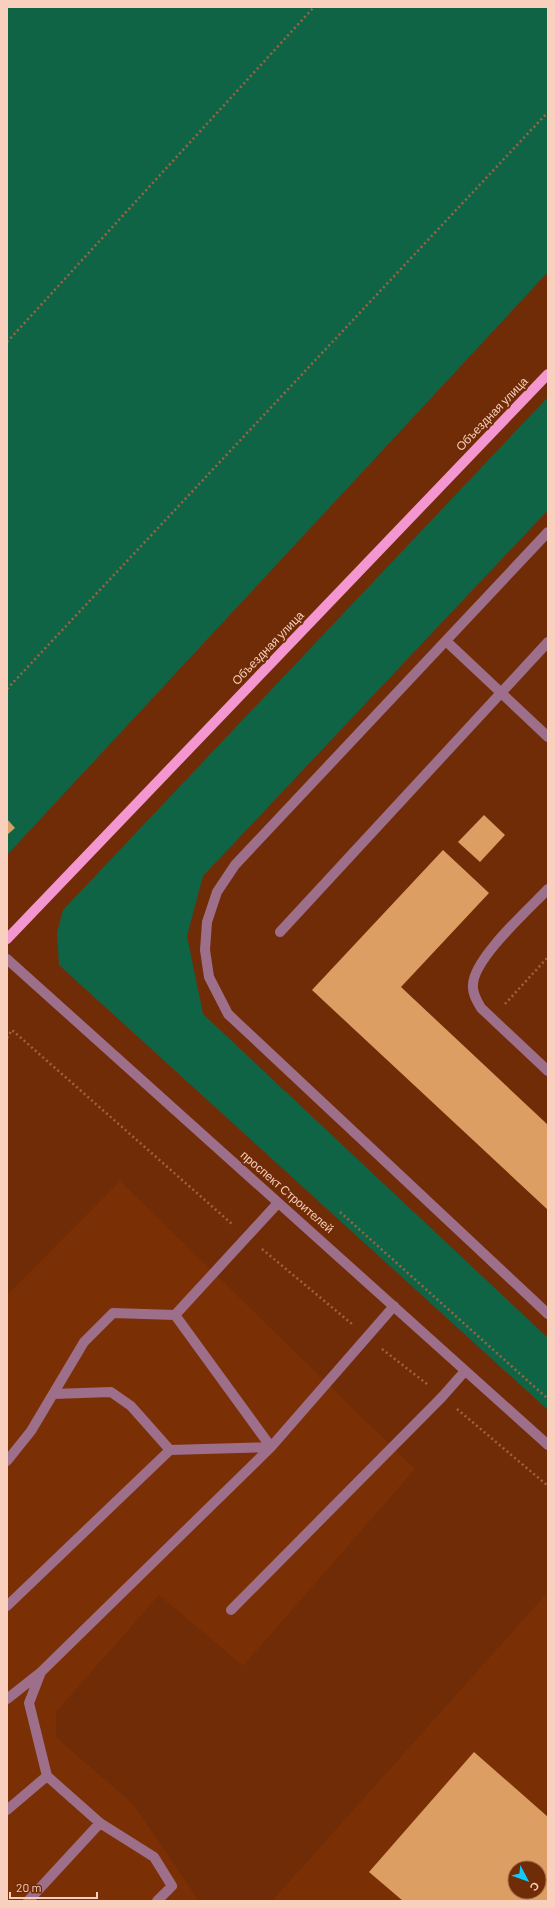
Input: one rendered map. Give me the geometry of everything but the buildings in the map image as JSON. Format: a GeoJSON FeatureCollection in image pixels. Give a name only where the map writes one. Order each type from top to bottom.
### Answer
{"type":"FeatureCollection","features":[{"type":"Feature","properties":{"kind":"main road","name":"Объездная улица"},"geometry":{"type":"LineString","coordinates":[[7,939],[548,374]]}},
{"type":"Feature","properties":{"kind":"street"},"geometry":{"type":"LineString","coordinates":[[548,532],[235,866],[215,899],[207,922],[205,950],[209,977],[228,1014],[548,1314]]}},
{"type":"Feature","properties":{"kind":"street"},"geometry":{"type":"LineString","coordinates":[[446,641],[548,737]]}},
{"type":"Feature","properties":{"kind":"street"},"geometry":{"type":"LineString","coordinates":[[280,932],[548,642]]}},
{"type":"Feature","properties":{"kind":"street"},"geometry":{"type":"LineString","coordinates":[[548,889],[485,957],[475,971],[473,985],[474,996],[481,1008],[548,1071]]}},
{"type":"Feature","properties":{"kind":"street","name":"проспект Строителей"},"geometry":{"type":"LineString","coordinates":[[7,959],[548,1445]]}},
{"type":"Feature","properties":{"kind":"street"},"geometry":{"type":"LineString","coordinates":[[7,1460],[31,1431],[84,1342],[113,1313],[175,1315],[278,1203]]}},
{"type":"Feature","properties":{"kind":"street"},"geometry":{"type":"LineString","coordinates":[[7,1699],[41,1672],[271,1447],[394,1306]]}},
{"type":"Feature","properties":{"kind":"street"},"geometry":{"type":"LineString","coordinates":[[175,1315],[271,1447]]}},
{"type":"Feature","properties":{"kind":"street"},"geometry":{"type":"LineString","coordinates":[[231,1610],[442,1397],[465,1371]]}},
{"type":"Feature","properties":{"kind":"street"},"geometry":{"type":"LineString","coordinates":[[53,1394],[111,1392],[131,1406],[170,1450]]}},
{"type":"Feature","properties":{"kind":"street"},"geometry":{"type":"LineString","coordinates":[[7,1606],[170,1450],[271,1447]]}},
{"type":"Feature","properties":{"kind":"street"},"geometry":{"type":"LineString","coordinates":[[41,1672],[29,1703],[47,1776],[100,1823],[154,1857],[172,1886],[157,1901]]}},
{"type":"Feature","properties":{"kind":"street"},"geometry":{"type":"LineString","coordinates":[[7,1810],[47,1776]]}},
{"type":"Feature","properties":{"kind":"street"},"geometry":{"type":"LineString","coordinates":[[28,1901],[100,1823]]}},
{"type":"Feature","properties":{"kind":"path"},"geometry":{"type":"LineString","coordinates":[[7,342],[314,7]]}},
{"type":"Feature","properties":{"kind":"path"},"geometry":{"type":"LineString","coordinates":[[7,689],[548,112]]}},
{"type":"Feature","properties":{"kind":"path"},"geometry":{"type":"LineString","coordinates":[[491,1018],[548,957]]}},
{"type":"Feature","properties":{"kind":"path"},"geometry":{"type":"LineString","coordinates":[[7,1038],[12,1030],[288,1272],[442,1397],[548,1486]]}},
{"type":"Feature","properties":{"kind":"path"},"geometry":{"type":"LineString","coordinates":[[340,1212],[548,1400]]}},
{"type":"Feature","properties":{"kind":"shaded area"},"geometry":{"type":"Polygon","coordinates":[[[120,1181],[415,1469],[243,1666],[159,1595],[56,1712],[56,1737],[134,1805],[199,1901],[7,1901],[7,1295],[120,1181]]]}},
{"type":"Feature","properties":{"kind":"shaded area"},"geometry":{"type":"Polygon","coordinates":[[[548,1592],[548,1901],[272,1901],[548,1592]]]}},
{"type":"Feature","properties":{"kind":"green space"},"geometry":{"type":"Polygon","coordinates":[[[7,7],[548,7],[548,272],[7,855],[7,7]]]}},
{"type":"Feature","properties":{"kind":"green space"},"geometry":{"type":"Polygon","coordinates":[[[548,397],[548,510],[203,876],[187,936],[203,1014],[548,1338],[548,1410],[59,965],[57,933],[63,910],[548,397]]]}}]}
